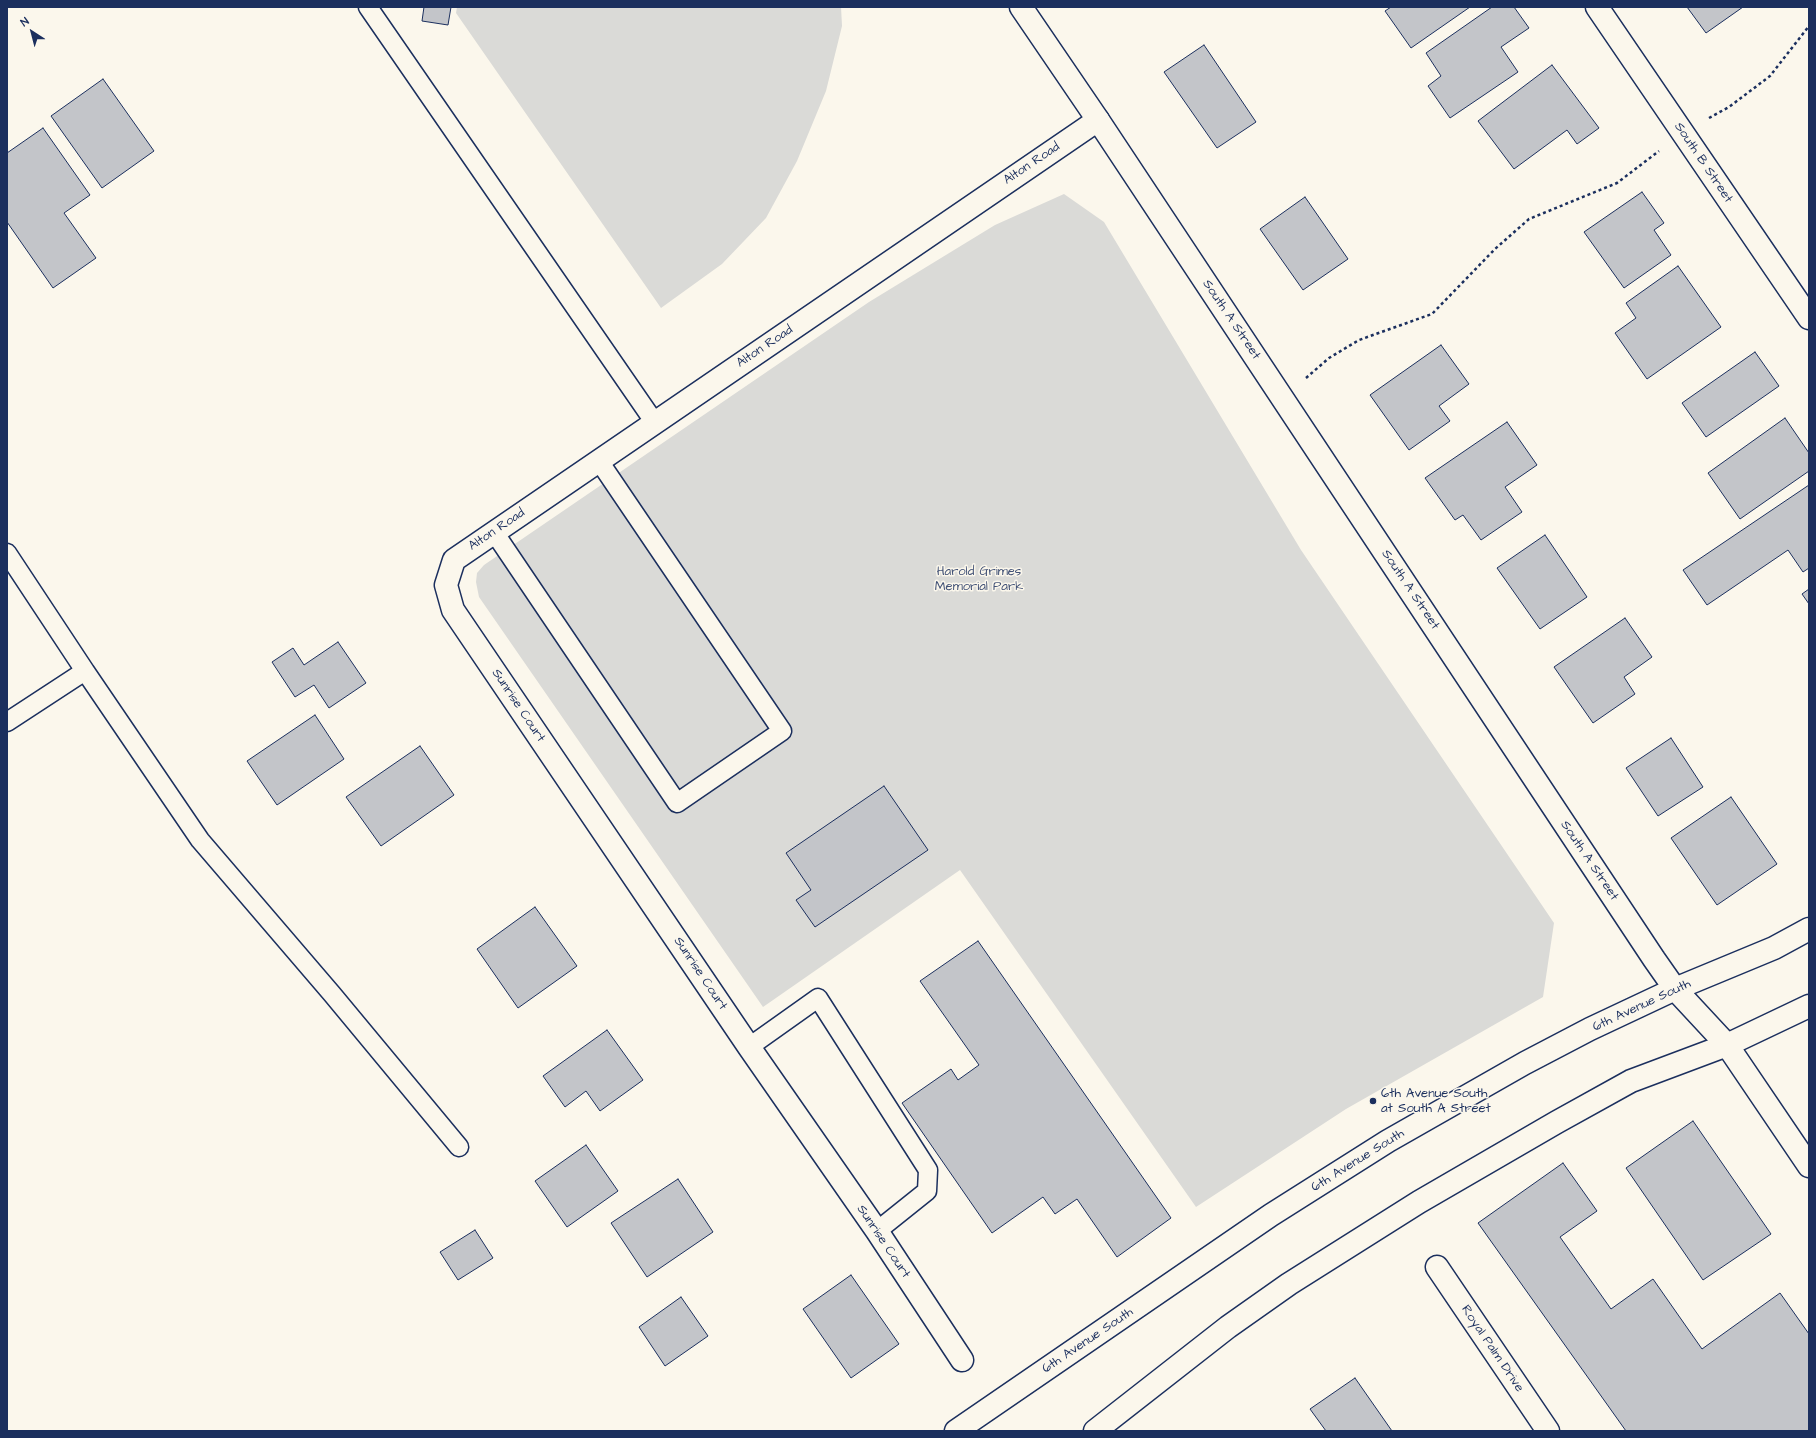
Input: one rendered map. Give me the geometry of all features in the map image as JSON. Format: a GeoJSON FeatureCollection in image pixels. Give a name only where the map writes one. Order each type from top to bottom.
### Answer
{"type":"FeatureCollection","features":[{"type":"Feature","properties":{"kind":"street","name":"South A Street"},"geometry":{"type":"LineString","coordinates":[[1021,7],[1098,120],[1675,989],[1727,1045],[1809,1166]]}},
{"type":"Feature","properties":{"kind":"street","name":"South B Street"},"geometry":{"type":"LineString","coordinates":[[1597,7],[1809,318]]}},
{"type":"Feature","properties":{"kind":"street","name":"Alton Road"},"geometry":{"type":"LineString","coordinates":[[446,585],[454,560],[1098,120]]}},
{"type":"Feature","properties":{"kind":"street","name":"Sunrise Court"},"geometry":{"type":"LineString","coordinates":[[446,585],[453,610],[749,1047],[877,1232],[962,1360]]}},
{"type":"Feature","properties":{"kind":"street","name":"6th Avenue South"},"geometry":{"type":"LineString","coordinates":[[956,1431],[1271,1216],[1375,1149],[1524,1063],[1590,1029],[1675,989],[1774,948],[1809,929]]}},
{"type":"Feature","properties":{"kind":"street"},"geometry":{"type":"LineString","coordinates":[[1095,1431],[1228,1327],[1289,1284],[1385,1223],[1494,1158],[1631,1081],[1727,1045],[1809,1006]]}},
{"type":"Feature","properties":{"kind":"street","name":"Royal Palm Drive"},"geometry":{"type":"LineString","coordinates":[[1436,1268],[1548,1431]]}},
{"type":"Feature","properties":{"kind":"lane"},"geometry":{"type":"LineString","coordinates":[[368,7],[655,423]]}},
{"type":"Feature","properties":{"kind":"lane"},"geometry":{"type":"LineString","coordinates":[[494,532],[677,802],[750,753],[782,731],[599,461]]}},
{"type":"Feature","properties":{"kind":"lane"},"geometry":{"type":"LineString","coordinates":[[7,553],[200,840],[332,994],[459,1147]]}},
{"type":"Feature","properties":{"kind":"lane"},"geometry":{"type":"LineString","coordinates":[[7,722],[85,671]]}},
{"type":"Feature","properties":{"kind":"lane"},"geometry":{"type":"LineString","coordinates":[[749,1047],[818,998],[928,1170],[927,1191],[877,1232]]}},
{"type":"Feature","properties":{"kind":"path"},"geometry":{"type":"LineString","coordinates":[[1706,120],[1729,107],[1770,76],[1809,26]]}},
{"type":"Feature","properties":{"kind":"path"},"geometry":{"type":"LineString","coordinates":[[1280,395],[1307,378],[1329,358],[1358,340],[1432,314],[1495,248],[1528,219],[1617,183],[1659,150]]}},
{"type":"Feature","properties":{"kind":"green space"},"geometry":{"type":"Polygon","coordinates":[[[457,7],[841,7],[842,26],[826,91],[797,161],[766,218],[722,264],[661,308],[456,13],[457,7]]]}},
{"type":"Feature","properties":{"kind":"green space","name":"Harold Grimes Memorial Park"},"geometry":{"type":"Polygon","coordinates":[[[1064,194],[1104,222],[1301,550],[1554,923],[1543,997],[1346,1109],[1196,1207],[960,870],[763,1007],[479,597],[476,582],[477,573],[484,565],[869,302],[995,225],[1064,194]]]}},
{"type":"Feature","properties":{"kind":"building"},"geometry":{"type":"Polygon","coordinates":[[[424,7],[451,7],[448,25],[422,21],[424,7]]]}},
{"type":"Feature","properties":{"kind":"building"},"geometry":{"type":"Polygon","coordinates":[[[1391,7],[1470,7],[1411,48],[1385,11],[1391,7]]]}},
{"type":"Feature","properties":{"kind":"building"},"geometry":{"type":"Polygon","coordinates":[[[1492,7],[1514,7],[1529,28],[1501,47],[1518,72],[1450,118],[1428,86],[1441,76],[1426,53],[1492,7]]]}},
{"type":"Feature","properties":{"kind":"building"},"geometry":{"type":"Polygon","coordinates":[[[1687,7],[1743,7],[1706,33],[1687,7]]]}},
{"type":"Feature","properties":{"kind":"building"},"geometry":{"type":"Polygon","coordinates":[[[1204,45],[1256,122],[1217,148],[1164,72],[1204,45]]]}},
{"type":"Feature","properties":{"kind":"building"},"geometry":{"type":"Polygon","coordinates":[[[1552,65],[1599,128],[1577,144],[1567,130],[1514,169],[1478,121],[1552,65]]]}},
{"type":"Feature","properties":{"kind":"building"},"geometry":{"type":"Polygon","coordinates":[[[103,79],[154,151],[102,188],[51,116],[103,79]]]}},
{"type":"Feature","properties":{"kind":"building"},"geometry":{"type":"Polygon","coordinates":[[[43,128],[90,195],[64,213],[96,258],[53,288],[7,222],[7,153],[43,128]]]}},
{"type":"Feature","properties":{"kind":"building"},"geometry":{"type":"Polygon","coordinates":[[[1642,192],[1664,223],[1654,230],[1671,255],[1624,288],[1584,232],[1642,192]]]}},
{"type":"Feature","properties":{"kind":"building"},"geometry":{"type":"Polygon","coordinates":[[[1305,197],[1348,259],[1303,290],[1260,229],[1305,197]]]}},
{"type":"Feature","properties":{"kind":"building"},"geometry":{"type":"Polygon","coordinates":[[[1678,266],[1721,327],[1647,379],[1615,333],[1636,318],[1626,303],[1678,266]]]}},
{"type":"Feature","properties":{"kind":"building"},"geometry":{"type":"Polygon","coordinates":[[[1441,345],[1469,384],[1439,406],[1450,421],[1409,450],[1370,395],[1441,345]]]}},
{"type":"Feature","properties":{"kind":"building"},"geometry":{"type":"Polygon","coordinates":[[[1755,352],[1779,386],[1706,437],[1682,403],[1755,352]]]}},
{"type":"Feature","properties":{"kind":"building"},"geometry":{"type":"Polygon","coordinates":[[[1785,418],[1809,453],[1809,471],[1740,519],[1708,473],[1785,418]]]}},
{"type":"Feature","properties":{"kind":"building"},"geometry":{"type":"Polygon","coordinates":[[[1507,422],[1537,465],[1505,487],[1522,512],[1481,540],[1463,515],[1455,520],[1425,478],[1507,422]]]}},
{"type":"Feature","properties":{"kind":"building"},"geometry":{"type":"Polygon","coordinates":[[[1809,485],[1809,568],[1803,572],[1788,550],[1707,605],[1683,570],[1809,485]]]}},
{"type":"Feature","properties":{"kind":"building"},"geometry":{"type":"Polygon","coordinates":[[[1545,535],[1587,597],[1540,629],[1497,568],[1545,535]]]}},
{"type":"Feature","properties":{"kind":"building"},"geometry":{"type":"Polygon","coordinates":[[[1809,589],[1809,604],[1802,594],[1809,589]]]}},
{"type":"Feature","properties":{"kind":"building"},"geometry":{"type":"Polygon","coordinates":[[[1625,618],[1652,657],[1624,677],[1635,694],[1593,723],[1554,667],[1625,618]]]}},
{"type":"Feature","properties":{"kind":"building"},"geometry":{"type":"Polygon","coordinates":[[[338,642],[366,683],[329,708],[314,685],[295,697],[272,662],[293,648],[304,665],[338,642]]]}},
{"type":"Feature","properties":{"kind":"building"},"geometry":{"type":"Polygon","coordinates":[[[315,715],[344,759],[277,805],[247,761],[315,715]]]}},
{"type":"Feature","properties":{"kind":"building"},"geometry":{"type":"Polygon","coordinates":[[[1671,738],[1703,787],[1658,816],[1626,768],[1671,738]]]}},
{"type":"Feature","properties":{"kind":"building"},"geometry":{"type":"Polygon","coordinates":[[[420,746],[454,795],[381,846],[346,797],[420,746]]]}},
{"type":"Feature","properties":{"kind":"building"},"geometry":{"type":"Polygon","coordinates":[[[884,786],[928,850],[815,927],[796,900],[811,890],[786,853],[884,786]]]}},
{"type":"Feature","properties":{"kind":"building"},"geometry":{"type":"Polygon","coordinates":[[[1731,797],[1777,864],[1717,905],[1671,838],[1731,797]]]}},
{"type":"Feature","properties":{"kind":"building"},"geometry":{"type":"Polygon","coordinates":[[[535,907],[577,966],[518,1008],[477,949],[535,907]]]}},
{"type":"Feature","properties":{"kind":"building"},"geometry":{"type":"Polygon","coordinates":[[[978,941],[1171,1218],[1117,1257],[1077,1199],[1055,1214],[1043,1197],[992,1233],[902,1103],[951,1069],[958,1080],[979,1065],[920,981],[978,941]]]}},
{"type":"Feature","properties":{"kind":"building"},"geometry":{"type":"Polygon","coordinates":[[[607,1030],[643,1080],[600,1111],[586,1091],[565,1107],[543,1076],[607,1030]]]}},
{"type":"Feature","properties":{"kind":"building"},"geometry":{"type":"Polygon","coordinates":[[[1693,1121],[1771,1234],[1703,1280],[1626,1168],[1693,1121]]]}},
{"type":"Feature","properties":{"kind":"building"},"geometry":{"type":"Polygon","coordinates":[[[586,1145],[618,1191],[567,1227],[535,1181],[586,1145]]]}},
{"type":"Feature","properties":{"kind":"building"},"geometry":{"type":"Polygon","coordinates":[[[1563,1163],[1597,1211],[1560,1237],[1611,1309],[1653,1279],[1702,1349],[1780,1293],[1809,1334],[1809,1431],[1626,1431],[1478,1223],[1563,1163]]]}},
{"type":"Feature","properties":{"kind":"building"},"geometry":{"type":"Polygon","coordinates":[[[678,1179],[713,1232],[647,1277],[611,1223],[678,1179]]]}},
{"type":"Feature","properties":{"kind":"building"},"geometry":{"type":"Polygon","coordinates":[[[475,1230],[493,1258],[458,1280],[440,1252],[475,1230]]]}},
{"type":"Feature","properties":{"kind":"building"},"geometry":{"type":"Polygon","coordinates":[[[851,1275],[899,1344],[851,1378],[803,1309],[851,1275]]]}},
{"type":"Feature","properties":{"kind":"building"},"geometry":{"type":"Polygon","coordinates":[[[681,1297],[708,1336],[665,1366],[639,1327],[681,1297]]]}},
{"type":"Feature","properties":{"kind":"building"},"geometry":{"type":"Polygon","coordinates":[[[1355,1378],[1392,1431],[1326,1431],[1310,1409],[1355,1378]]]}},
{"type":"Feature","properties":{"kind":"place","name":"6th Avenue South at South A Street"},"geometry":{"type":"Point","coordinates":[1373,1101]}}]}
